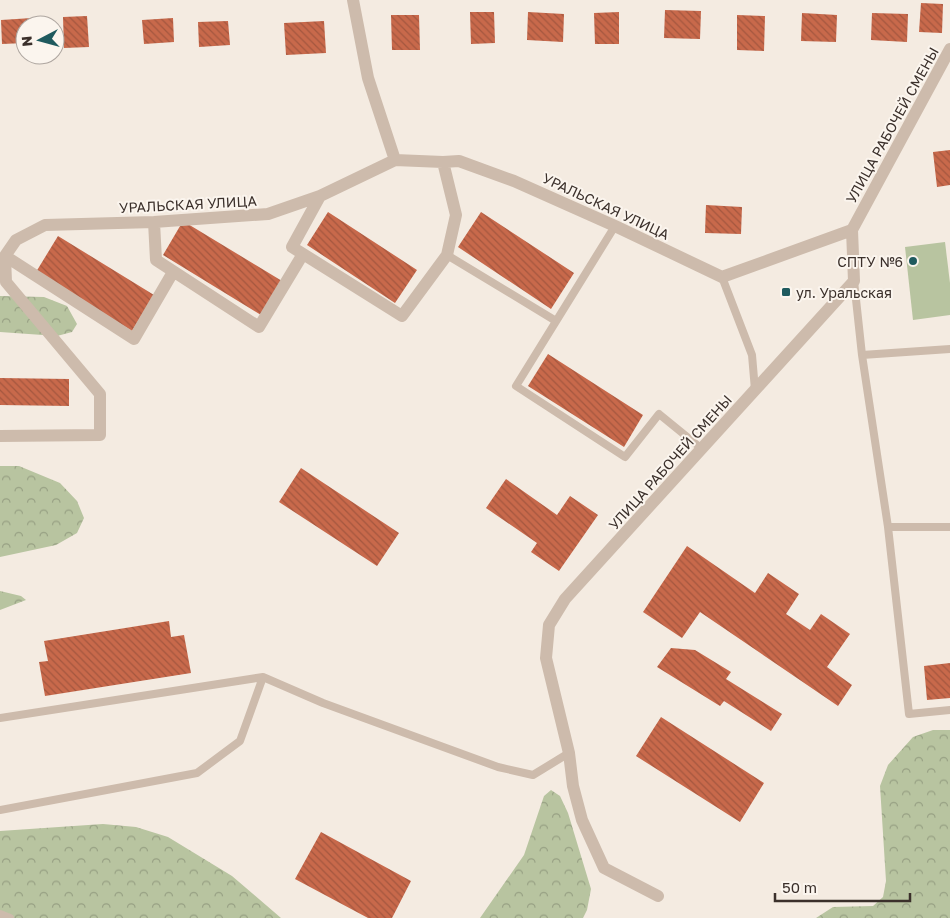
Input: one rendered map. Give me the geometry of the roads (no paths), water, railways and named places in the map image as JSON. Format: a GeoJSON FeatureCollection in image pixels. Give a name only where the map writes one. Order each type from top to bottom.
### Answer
{"type":"FeatureCollection","features":[{"type":"Feature","properties":{"kind":"street"},"geometry":{"type":"LineString","coordinates":[[353,0],[368,78],[395,160]]}},
{"type":"Feature","properties":{"kind":"street","name":"УЛИЦА РАБОЧЕЙ СМЕНЫ"},"geometry":{"type":"LineString","coordinates":[[852,230],[950,49]]}},
{"type":"Feature","properties":{"kind":"street","name":"УРАЛЬСКАЯ УЛИЦА"},"geometry":{"type":"LineString","coordinates":[[5,256],[16,240],[45,225],[154,222],[268,214],[320,196],[395,160],[459,161],[514,181],[722,277]]}},
{"type":"Feature","properties":{"kind":"street"},"geometry":{"type":"LineString","coordinates":[[320,196],[292,247],[402,316],[446,255],[456,215],[443,162]]}},
{"type":"Feature","properties":{"kind":"street"},"geometry":{"type":"LineString","coordinates":[[154,222],[156,260],[259,327],[303,254]]}},
{"type":"Feature","properties":{"kind":"street"},"geometry":{"type":"LineString","coordinates":[[722,277],[852,230],[854,281]]}},
{"type":"Feature","properties":{"kind":"street"},"geometry":{"type":"LineString","coordinates":[[5,256],[134,339],[173,272]]}},
{"type":"Feature","properties":{"kind":"street"},"geometry":{"type":"LineString","coordinates":[[0,436],[100,434],[100,394],[6,282],[5,256]]}},
{"type":"Feature","properties":{"kind":"street","name":"УЛИЦА РАБОЧЕЙ СМЕНЫ"},"geometry":{"type":"LineString","coordinates":[[658,896],[604,868],[582,820],[573,786],[569,754],[546,658],[549,625],[565,599],[854,281]]}},
{"type":"Feature","properties":{"kind":"lane"},"geometry":{"type":"LineString","coordinates":[[615,226],[516,386],[625,457],[659,414],[702,449]]}},
{"type":"Feature","properties":{"kind":"lane"},"geometry":{"type":"LineString","coordinates":[[446,255],[556,321]]}},
{"type":"Feature","properties":{"kind":"lane"},"geometry":{"type":"LineString","coordinates":[[722,277],[752,355],[755,390]]}},
{"type":"Feature","properties":{"kind":"lane"},"geometry":{"type":"LineString","coordinates":[[854,281],[862,355],[888,527],[909,714],[950,710]]}},
{"type":"Feature","properties":{"kind":"lane"},"geometry":{"type":"LineString","coordinates":[[862,355],[950,349]]}},
{"type":"Feature","properties":{"kind":"lane"},"geometry":{"type":"LineString","coordinates":[[888,527],[950,527]]}},
{"type":"Feature","properties":{"kind":"lane"},"geometry":{"type":"LineString","coordinates":[[0,718],[263,677],[323,702],[498,767],[532,775],[569,754]]}},
{"type":"Feature","properties":{"kind":"lane"},"geometry":{"type":"LineString","coordinates":[[0,810],[198,773],[240,741],[263,677]]}},
{"type":"Feature","properties":{"kind":"lane"},"geometry":{"type":"LineString","coordinates":[[0,914],[10,918]]}},
{"type":"Feature","properties":{"kind":"place","name":"СПТУ №6"},"geometry":{"type":"Point","coordinates":[913,261]}},
{"type":"Feature","properties":{"kind":"place","name":"ул. Уральская"},"geometry":{"type":"Point","coordinates":[786,292]}}]}
